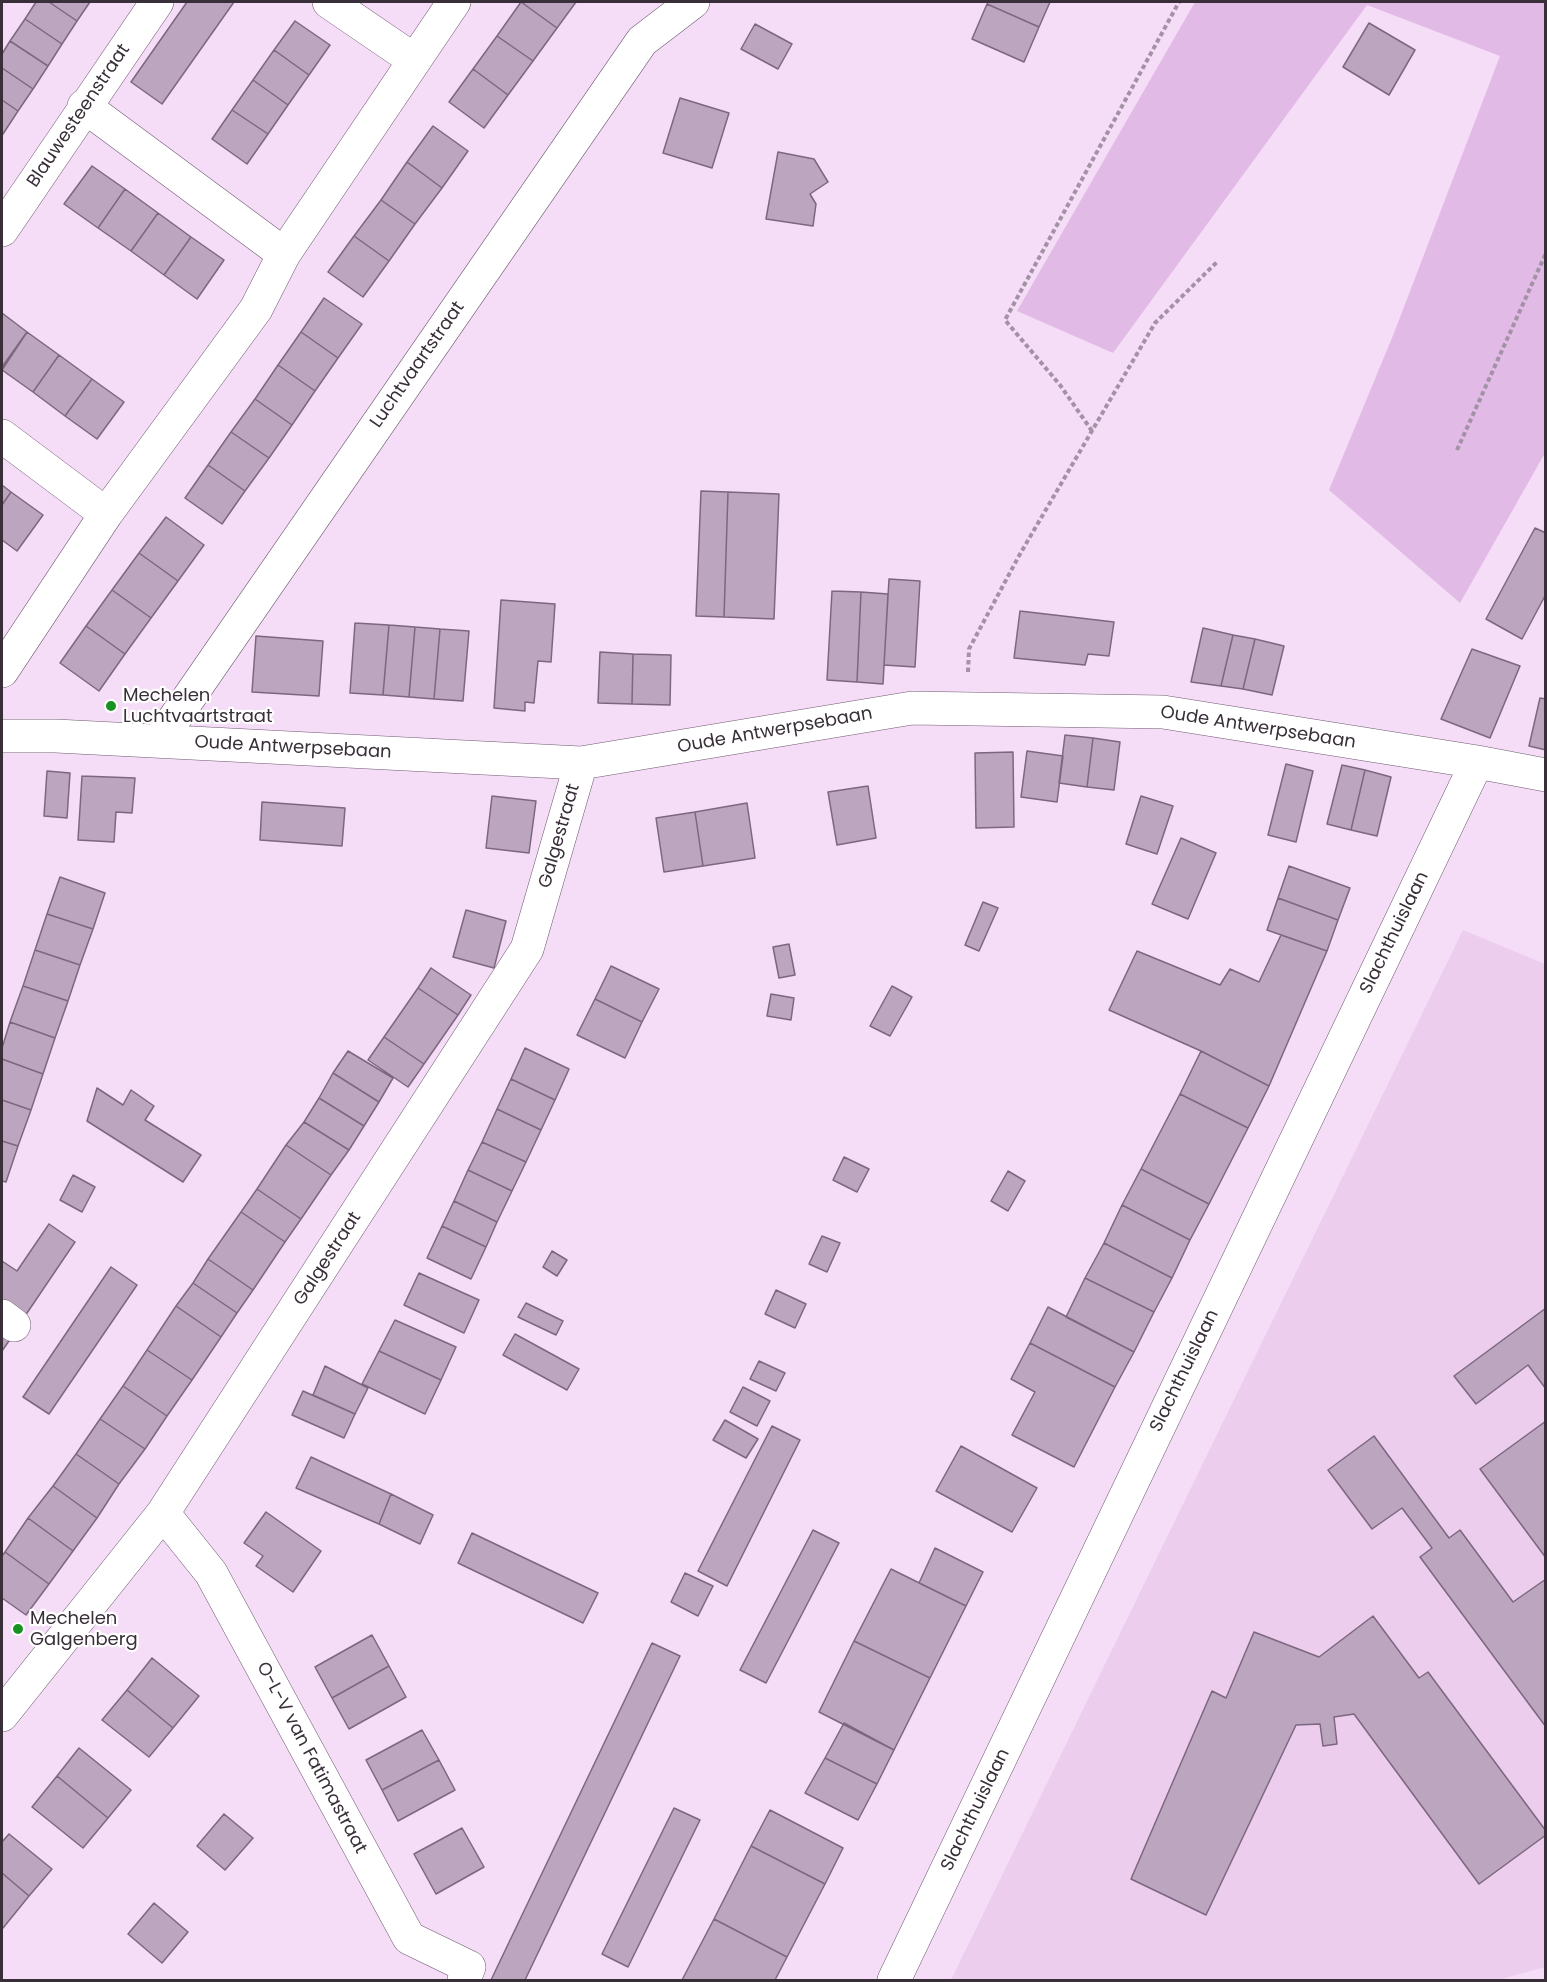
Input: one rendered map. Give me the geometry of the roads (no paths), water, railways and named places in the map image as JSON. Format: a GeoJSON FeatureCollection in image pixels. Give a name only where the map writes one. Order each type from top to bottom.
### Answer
{"type":"FeatureCollection","features":[{"type":"Feature","properties":{"kind":"street","name":"Blauwesteenstraat"},"geometry":{"type":"LineString","coordinates":[[2,230],[84,106],[157,2]]}},
{"type":"Feature","properties":{"kind":"street"},"geometry":{"type":"LineString","coordinates":[[329,2],[414,60]]}},
{"type":"Feature","properties":{"kind":"street"},"geometry":{"type":"LineString","coordinates":[[2,671],[106,514],[256,309],[284,254],[454,2]]}},
{"type":"Feature","properties":{"kind":"street","name":"Luchtvaartstraat"},"geometry":{"type":"LineString","coordinates":[[159,741],[642,41],[693,2]]}},
{"type":"Feature","properties":{"kind":"street"},"geometry":{"type":"LineString","coordinates":[[84,106],[284,254]]}},
{"type":"Feature","properties":{"kind":"street"},"geometry":{"type":"LineString","coordinates":[[2,436],[106,514]]}},
{"type":"Feature","properties":{"kind":"street","name":"Oude Antwerpsebaan"},"geometry":{"type":"LineString","coordinates":[[2,736],[56,736],[581,763],[912,708],[1163,712],[1477,762],[1545,776]]}},
{"type":"Feature","properties":{"kind":"street","name":"Slachthuislaan"},"geometry":{"type":"LineString","coordinates":[[894,1980],[1477,762]]}},
{"type":"Feature","properties":{"kind":"street","name":"Galgestraat"},"geometry":{"type":"LineString","coordinates":[[2,1715],[164,1513],[527,949],[581,763]]}},
{"type":"Feature","properties":{"kind":"street","name":"O-L-V van Fatimastraat"},"geometry":{"type":"LineString","coordinates":[[164,1513],[211,1573],[409,1938],[469,1967],[464,1980]]}},
{"type":"Feature","properties":{"kind":"place","name":"Mechelen Luchtvaartstraat"},"geometry":{"type":"Point","coordinates":[111,706]}},
{"type":"Feature","properties":{"kind":"place","name":"Mechelen Galgenberg"},"geometry":{"type":"Point","coordinates":[18,1629]}}]}
